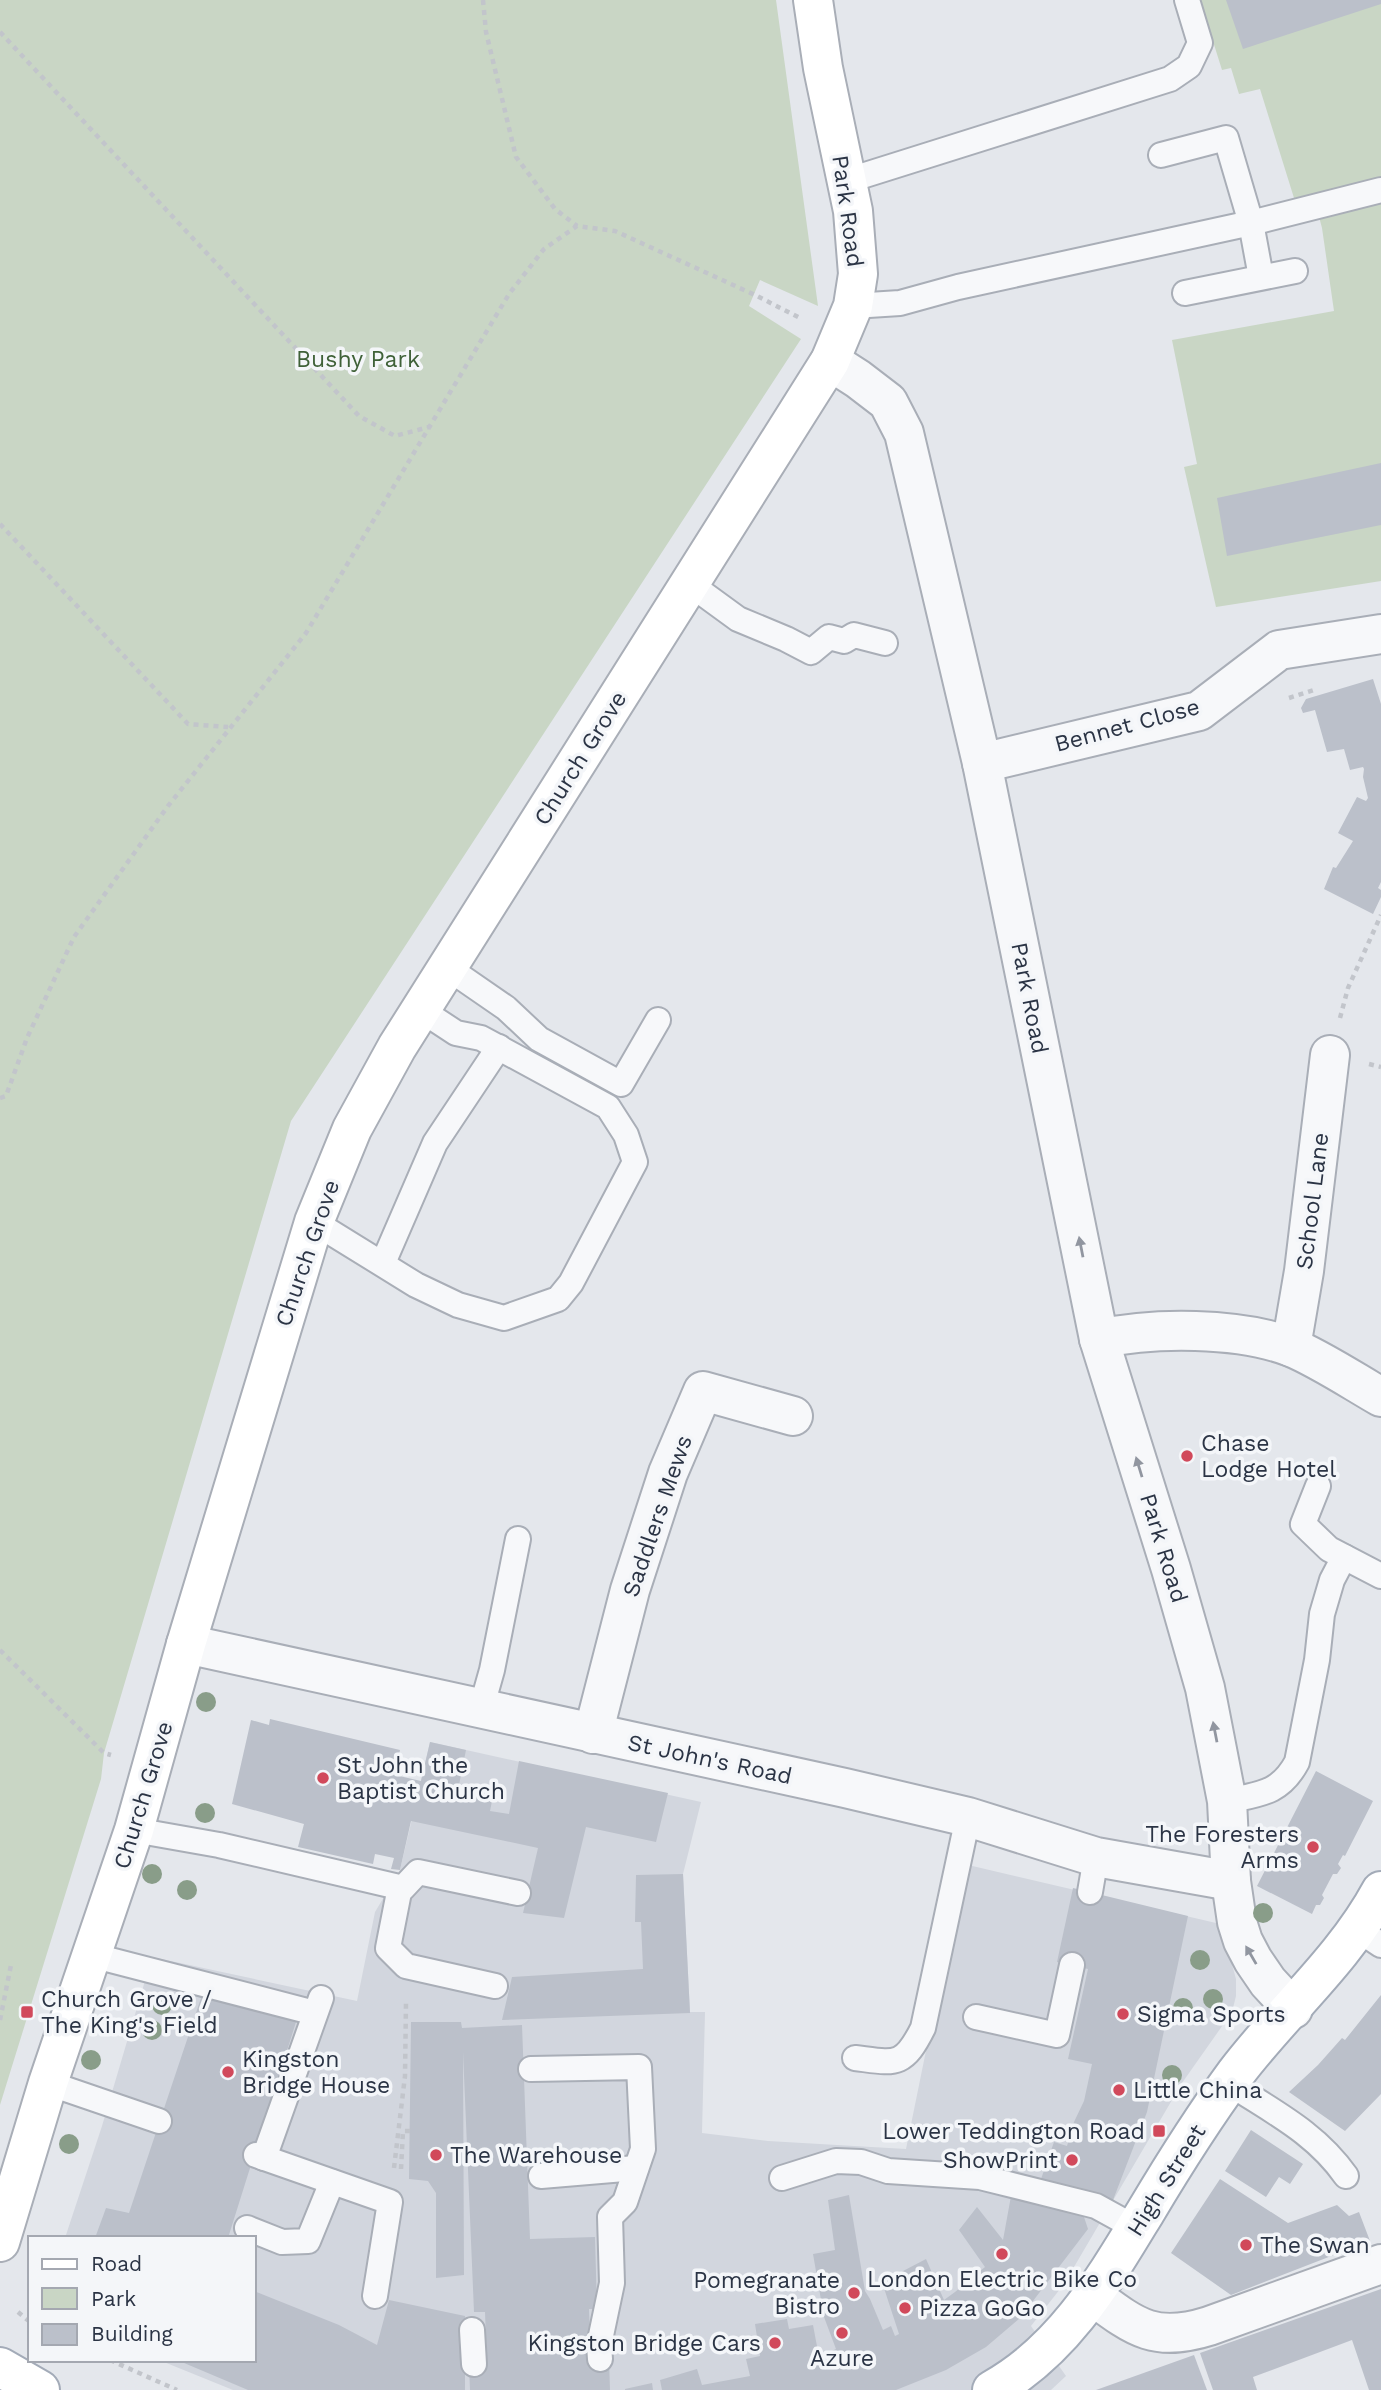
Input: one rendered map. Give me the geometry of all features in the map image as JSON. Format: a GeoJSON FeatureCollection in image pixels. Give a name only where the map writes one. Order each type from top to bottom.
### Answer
{"type":"FeatureCollection","features":[{"type":"Feature","properties":{"kind":"main road","name":"Park Road"},"geometry":{"type":"LineString","coordinates":[[813,0],[823,68],[853,211],[858,274],[841,336]]}},
{"type":"Feature","properties":{"kind":"main road","name":"Church Grove"},"geometry":{"type":"LineString","coordinates":[[0,2242],[48,2083],[134,1830],[186,1644],[314,1222],[352,1129],[397,1047],[690,584],[841,336]]}},
{"type":"Feature","properties":{"kind":"main road","name":"High Street"},"geometry":{"type":"LineString","coordinates":[[992,2390],[1024,2370],[1046,2351],[1093,2296],[1178,2158],[1247,2059],[1339,1954],[1369,1937],[1381,1891]]}},
{"type":"Feature","properties":{"kind":"main road"},"geometry":{"type":"LineString","coordinates":[[0,2367],[40,2390]]}},
{"type":"Feature","properties":{"kind":"street","name":"Park Road"},"geometry":{"type":"LineString","coordinates":[[841,336],[858,379],[888,402],[904,433],[982,763],[1099,1339],[1196,1650],[1214,1726],[1227,1801],[1231,1881],[1237,1922],[1243,1941],[1268,1982],[1293,2008]]}},
{"type":"Feature","properties":{"kind":"street","name":"Bennet Close"},"geometry":{"type":"LineString","coordinates":[[982,763],[1199,710],[1279,650],[1381,634]]}},
{"type":"Feature","properties":{"kind":"street","name":"School Lane"},"geometry":{"type":"LineString","coordinates":[[1291,1348],[1304,1271],[1330,1055]]}},
{"type":"Feature","properties":{"kind":"street"},"geometry":{"type":"LineString","coordinates":[[1099,1339],[1144,1331],[1239,1334],[1291,1348],[1381,1396]]}},
{"type":"Feature","properties":{"kind":"street","name":"Saddlers Mews"},"geometry":{"type":"LineString","coordinates":[[593,1734],[651,1525],[668,1473],[703,1391],[793,1416]]}},
{"type":"Feature","properties":{"kind":"street","name":"St John's Road"},"geometry":{"type":"LineString","coordinates":[[186,1644],[968,1817],[1093,1874],[1231,1881]]}},
{"type":"Feature","properties":{"kind":"street"},"geometry":{"type":"LineString","coordinates":[[1093,2296],[1136,2326],[1158,2333],[1180,2334],[1381,2264]]}},
{"type":"Feature","properties":{"kind":"lane"},"geometry":{"type":"LineString","coordinates":[[846,181],[1170,79],[1189,66],[1200,43],[1187,0]]}},
{"type":"Feature","properties":{"kind":"lane"},"geometry":{"type":"LineString","coordinates":[[1161,155],[1226,138],[1251,223],[1261,277]]}},
{"type":"Feature","properties":{"kind":"lane"},"geometry":{"type":"LineString","coordinates":[[841,336],[900,303],[958,287],[1251,223],[1381,190]]}},
{"type":"Feature","properties":{"kind":"lane"},"geometry":{"type":"LineString","coordinates":[[1185,293],[1294,271]]}},
{"type":"Feature","properties":{"kind":"lane"},"geometry":{"type":"LineString","coordinates":[[690,584],[738,619],[811,652],[830,637],[844,640],[854,635],[885,643]]}},
{"type":"Feature","properties":{"kind":"lane"},"geometry":{"type":"LineString","coordinates":[[448,968],[506,1008],[538,1039],[621,1084],[659,1020]]}},
{"type":"Feature","properties":{"kind":"lane"},"geometry":{"type":"LineString","coordinates":[[314,1222],[416,1285],[458,1305],[504,1318],[558,1299],[571,1283],[635,1162],[626,1135],[608,1107],[481,1038],[456,1033],[421,1010]]}},
{"type":"Feature","properties":{"kind":"lane"},"geometry":{"type":"LineString","coordinates":[[383,1264],[435,1143],[499,1047]]}},
{"type":"Feature","properties":{"kind":"lane"},"geometry":{"type":"LineString","coordinates":[[1318,1486],[1303,1524],[1329,1549],[1381,1576]]}},
{"type":"Feature","properties":{"kind":"lane"},"geometry":{"type":"LineString","coordinates":[[481,1709],[492,1670],[517,1539]]}},
{"type":"Feature","properties":{"kind":"lane"},"geometry":{"type":"LineString","coordinates":[[1227,1801],[1276,1788],[1284,1782],[1297,1762],[1317,1660],[1322,1614],[1332,1580],[1344,1557]]}},
{"type":"Feature","properties":{"kind":"lane"},"geometry":{"type":"LineString","coordinates":[[855,2058],[892,2063],[911,2053],[923,2028],[968,1817]]}},
{"type":"Feature","properties":{"kind":"lane"},"geometry":{"type":"LineString","coordinates":[[134,1830],[219,1845],[403,1888],[418,1872],[517,1893]]}},
{"type":"Feature","properties":{"kind":"lane"},"geometry":{"type":"LineString","coordinates":[[400,1887],[388,1948],[406,1966],[495,1986]]}},
{"type":"Feature","properties":{"kind":"lane"},"geometry":{"type":"LineString","coordinates":[[91,1955],[318,2006],[260,2157],[390,2202],[375,2296]]}},
{"type":"Feature","properties":{"kind":"lane"},"geometry":{"type":"LineString","coordinates":[[976,2017],[1057,2035],[1072,1965]]}},
{"type":"Feature","properties":{"kind":"lane"},"geometry":{"type":"LineString","coordinates":[[531,2069],[639,2067],[643,2149],[625,2202],[610,2217],[612,2283],[599,2345],[600,2359]]}},
{"type":"Feature","properties":{"kind":"lane"},"geometry":{"type":"LineString","coordinates":[[48,2083],[159,2121]]}},
{"type":"Feature","properties":{"kind":"lane"},"geometry":{"type":"LineString","coordinates":[[1229,2083],[1310,2136],[1346,2176]]}},
{"type":"Feature","properties":{"kind":"lane"},"geometry":{"type":"LineString","coordinates":[[782,2178],[836,2161],[861,2162],[888,2171],[980,2177],[1096,2206],[1136,2228]]}},
{"type":"Feature","properties":{"kind":"lane"},"geometry":{"type":"LineString","coordinates":[[541,2176],[636,2168]]}},
{"type":"Feature","properties":{"kind":"lane"},"geometry":{"type":"LineString","coordinates":[[247,2228],[282,2242],[308,2241],[332,2182]]}},
{"type":"Feature","properties":{"kind":"lane"},"geometry":{"type":"LineString","coordinates":[[472,2330],[474,2364]]}},
{"type":"Feature","properties":{"kind":"path"},"geometry":{"type":"LineString","coordinates":[[483,0],[486,32],[516,157],[555,209],[578,226],[615,231],[841,336]]}},
{"type":"Feature","properties":{"kind":"path"},"geometry":{"type":"LineString","coordinates":[[0,32],[359,416],[395,436],[429,427]]}},
{"type":"Feature","properties":{"kind":"path"},"geometry":{"type":"LineString","coordinates":[[0,1097],[6,1096],[27,1038],[74,937],[168,806],[306,633],[509,294],[544,250],[578,226]]}},
{"type":"Feature","properties":{"kind":"path"},"geometry":{"type":"LineString","coordinates":[[0,524],[188,724],[229,727]]}},
{"type":"Feature","properties":{"kind":"path"},"geometry":{"type":"LineString","coordinates":[[1330,1055],[1348,988],[1381,915]]}},
{"type":"Feature","properties":{"kind":"path"},"geometry":{"type":"LineString","coordinates":[[0,1650],[104,1753],[152,1771]]}},
{"type":"Feature","properties":{"kind":"path"},"geometry":{"type":"LineString","coordinates":[[0,2020],[11,1965]]}},
{"type":"Feature","properties":{"kind":"path"},"geometry":{"type":"LineString","coordinates":[[392,2181],[405,2077],[406,1966]]}},
{"type":"Feature","properties":{"kind":"path"},"geometry":{"type":"LineString","coordinates":[[401,2174],[403,2131],[410,2131]]}},
{"type":"Feature","properties":{"kind":"path"},"geometry":{"type":"LineString","coordinates":[[18,2312],[28,2320]]}},
{"type":"Feature","properties":{"kind":"path"},"geometry":{"type":"LineString","coordinates":[[114,2362],[177,2390]]}},
{"type":"Feature","properties":{"kind":"shaded area"},"geometry":{"type":"Polygon","coordinates":[[[430,1742],[701,1802],[683,1874],[690,2012],[705,2012],[702,2133],[768,2141],[906,2149],[964,1864],[1216,1923],[1236,1979],[1236,1996],[1232,2012],[1182,2083],[1064,2284],[1031,2326],[1066,2376],[1051,2390],[233,2390],[164,2362],[256,2362],[256,2236],[66,2236],[102,2126],[152,1957],[357,2001],[375,1912],[400,1870],[430,1742]]]}},
{"type":"Feature","properties":{"kind":"green space","name":"Bushy Park"},"geometry":{"type":"Polygon","coordinates":[[[0,0],[776,0],[818,306],[760,280],[749,306],[801,339],[291,1121],[104,1753],[101,1779],[0,2105],[0,0]]]}},
{"type":"Feature","properties":{"kind":"green space"},"geometry":{"type":"Polygon","coordinates":[[[1200,0],[1381,0],[1381,581],[1216,607],[1184,467],[1197,464],[1172,340],[1334,311],[1322,228],[1313,194],[1294,198],[1260,89],[1239,94],[1231,68],[1222,70],[1200,0]]]}},
{"type":"Feature","properties":{"kind":"building"},"geometry":{"type":"Polygon","coordinates":[[[1226,0],[1381,0],[1381,4],[1243,49],[1226,0]]]}},
{"type":"Feature","properties":{"kind":"building"},"geometry":{"type":"Polygon","coordinates":[[[1381,463],[1381,525],[1227,556],[1217,498],[1381,463]]]}},
{"type":"Feature","properties":{"kind":"building"},"geometry":{"type":"Polygon","coordinates":[[[1373,679],[1381,704],[1381,882],[1378,888],[1381,890],[1381,897],[1373,914],[1324,889],[1333,867],[1336,868],[1353,841],[1338,833],[1357,797],[1366,801],[1368,798],[1364,769],[1350,770],[1344,749],[1327,752],[1315,710],[1303,713],[1301,708],[1306,699],[1373,679]]]}},
{"type":"Feature","properties":{"kind":"building"},"geometry":{"type":"Polygon","coordinates":[[[270,1719],[400,1750],[395,1775],[421,1781],[430,1742],[466,1750],[458,1790],[493,1796],[490,1811],[509,1814],[519,1761],[668,1793],[656,1842],[586,1827],[564,1918],[523,1913],[538,1848],[411,1821],[400,1870],[391,1869],[394,1858],[375,1854],[373,1864],[298,1847],[304,1824],[232,1804],[251,1720],[269,1725],[270,1719]]]}},
{"type":"Feature","properties":{"kind":"building","name":"The Foresters Arms"},"geometry":{"type":"Polygon","coordinates":[[[1316,1771],[1373,1801],[1345,1856],[1343,1855],[1338,1864],[1341,1868],[1337,1874],[1333,1874],[1322,1895],[1324,1898],[1320,1905],[1316,1905],[1312,1914],[1257,1886],[1316,1771]]]}},
{"type":"Feature","properties":{"kind":"building"},"geometry":{"type":"Polygon","coordinates":[[[683,1874],[690,2013],[502,2020],[512,1977],[643,1969],[641,1922],[635,1922],[636,1875],[683,1874]]]}},
{"type":"Feature","properties":{"kind":"building","name":"Sigma Sports"},"geometry":{"type":"Polygon","coordinates":[[[1073,1888],[1188,1916],[1147,2112],[1113,2200],[1041,2179],[1054,2142],[1067,2146],[1084,2101],[1092,2064],[1068,2059],[1088,1969],[1057,1962],[1073,1888]]]}},
{"type":"Feature","properties":{"kind":"building","name":"Kingston Bridge House"},"geometry":{"type":"Polygon","coordinates":[[[203,1992],[296,2022],[229,2236],[96,2236],[106,2208],[129,2213],[203,1992]]]}},
{"type":"Feature","properties":{"kind":"building"},"geometry":{"type":"Polygon","coordinates":[[[1381,1995],[1381,2094],[1345,2131],[1289,2092],[1342,2038],[1345,2040],[1381,1995]]]}},
{"type":"Feature","properties":{"kind":"building"},"geometry":{"type":"Polygon","coordinates":[[[411,2022],[461,2022],[462,2028],[522,2025],[530,2239],[595,2237],[597,2309],[589,2309],[591,2360],[609,2359],[610,2390],[470,2390],[469,2364],[487,2364],[485,2312],[474,2312],[463,2052],[464,2275],[436,2278],[436,2193],[428,2181],[409,2179],[411,2022]]]}},
{"type":"Feature","properties":{"kind":"building"},"geometry":{"type":"Polygon","coordinates":[[[1251,2130],[1303,2164],[1290,2184],[1279,2177],[1266,2197],[1225,2171],[1251,2130]]]}},
{"type":"Feature","properties":{"kind":"building","name":"The Swan"},"geometry":{"type":"Polygon","coordinates":[[[1220,2179],[1288,2223],[1337,2205],[1349,2216],[1359,2212],[1370,2241],[1231,2295],[1171,2253],[1220,2179]]]}},
{"type":"Feature","properties":{"kind":"building"},"geometry":{"type":"Polygon","coordinates":[[[849,2195],[865,2291],[883,2330],[891,2326],[895,2336],[899,2334],[882,2282],[926,2259],[944,2300],[955,2292],[985,2267],[959,2230],[977,2207],[1003,2240],[1011,2196],[1083,2214],[1088,2229],[1020,2318],[986,2347],[946,2370],[896,2390],[662,2390],[660,2380],[697,2369],[702,2385],[750,2376],[746,2359],[760,2356],[755,2324],[787,2319],[789,2329],[813,2325],[819,2357],[836,2349],[824,2317],[813,2254],[835,2250],[828,2200],[849,2195]]]}},
{"type":"Feature","properties":{"kind":"building"},"geometry":{"type":"Polygon","coordinates":[[[1381,2289],[1381,2390],[1369,2390],[1352,2340],[1253,2377],[1257,2390],[1213,2390],[1200,2353],[1381,2289]]]}},
{"type":"Feature","properties":{"kind":"building"},"geometry":{"type":"Polygon","coordinates":[[[256,2292],[339,2325],[377,2345],[389,2300],[465,2316],[465,2390],[248,2390],[182,2362],[256,2362],[256,2292]]]}},
{"type":"Feature","properties":{"kind":"building"},"geometry":{"type":"Polygon","coordinates":[[[1194,2355],[1207,2390],[1096,2390],[1194,2355]]]}},
{"type":"Feature","properties":{"kind":"building"},"geometry":{"type":"Polygon","coordinates":[[[652,2383],[653,2390],[625,2390],[625,2389],[652,2383]]]}},
{"type":"Feature","properties":{"kind":"place","name":"Chase Lodge Hotel"},"geometry":{"type":"Point","coordinates":[1187,1456]}},
{"type":"Feature","properties":{"kind":"place","name":"St John the Baptist Church"},"geometry":{"type":"Point","coordinates":[323,1778]}},
{"type":"Feature","properties":{"kind":"place","name":"The Foresters Arms"},"geometry":{"type":"Point","coordinates":[1313,1847]}},
{"type":"Feature","properties":{"kind":"place","name":"Church Grove / The King's Field"},"geometry":{"type":"Point","coordinates":[27,2012]}},
{"type":"Feature","properties":{"kind":"place","name":"Sigma Sports"},"geometry":{"type":"Point","coordinates":[1123,2014]}},
{"type":"Feature","properties":{"kind":"place","name":"Kingston Bridge House"},"geometry":{"type":"Point","coordinates":[228,2072]}},
{"type":"Feature","properties":{"kind":"place","name":"Little China"},"geometry":{"type":"Point","coordinates":[1119,2090]}},
{"type":"Feature","properties":{"kind":"place","name":"Lower Teddington Road"},"geometry":{"type":"Point","coordinates":[1159,2131]}},
{"type":"Feature","properties":{"kind":"place","name":"The Warehouse"},"geometry":{"type":"Point","coordinates":[436,2155]}},
{"type":"Feature","properties":{"kind":"place","name":"ShowPrint"},"geometry":{"type":"Point","coordinates":[1072,2160]}},
{"type":"Feature","properties":{"kind":"place","name":"The Swan"},"geometry":{"type":"Point","coordinates":[1246,2245]}},
{"type":"Feature","properties":{"kind":"place","name":"London Electric Bike Co"},"geometry":{"type":"Point","coordinates":[1002,2254]}},
{"type":"Feature","properties":{"kind":"place","name":"Pomegranate Bistro"},"geometry":{"type":"Point","coordinates":[854,2293]}},
{"type":"Feature","properties":{"kind":"place","name":"Pizza GoGo"},"geometry":{"type":"Point","coordinates":[905,2308]}},
{"type":"Feature","properties":{"kind":"place","name":"Azure"},"geometry":{"type":"Point","coordinates":[842,2333]}},
{"type":"Feature","properties":{"kind":"place","name":"Kingston Bridge Cars"},"geometry":{"type":"Point","coordinates":[775,2343]}}]}
